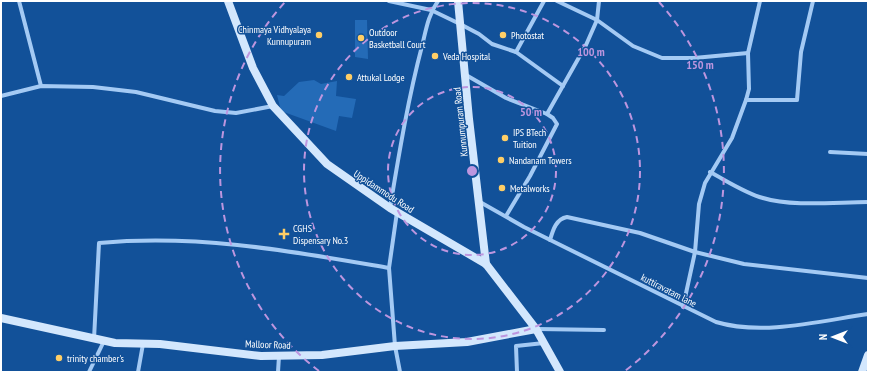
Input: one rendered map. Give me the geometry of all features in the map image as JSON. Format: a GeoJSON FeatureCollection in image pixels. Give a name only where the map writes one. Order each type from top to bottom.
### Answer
{"type":"FeatureCollection","features":[{"type":"Feature","properties":{"kind":"street"},"geometry":{"type":"LineString","coordinates":[[19,1],[41,86]]}},
{"type":"Feature","properties":{"kind":"street","name":"Uppidammodu Road"},"geometry":{"type":"LineString","coordinates":[[228,1],[253,68],[273,106],[327,164],[393,210],[486,264],[536,329],[560,372]]}},
{"type":"Feature","properties":{"kind":"street"},"geometry":{"type":"LineString","coordinates":[[389,1],[431,10],[460,24],[479,34],[492,44],[516,52],[563,86]]}},
{"type":"Feature","properties":{"kind":"street"},"geometry":{"type":"LineString","coordinates":[[400,372],[395,346],[389,268],[393,210],[409,102],[431,10],[438,1]]}},
{"type":"Feature","properties":{"kind":"street","name":"Kunnumpuram Road"},"geometry":{"type":"LineString","coordinates":[[458,1],[486,264]]}},
{"type":"Feature","properties":{"kind":"street"},"geometry":{"type":"LineString","coordinates":[[516,52],[544,1]]}},
{"type":"Feature","properties":{"kind":"street"},"geometry":{"type":"LineString","coordinates":[[557,1],[597,20],[633,46],[662,58],[694,58],[748,53]]}},
{"type":"Feature","properties":{"kind":"street"},"geometry":{"type":"LineString","coordinates":[[546,114],[586,45],[597,20],[599,1]]}},
{"type":"Feature","properties":{"kind":"street"},"geometry":{"type":"LineString","coordinates":[[684,307],[695,252],[699,204],[705,183],[710,172],[732,138],[746,100],[748,89],[748,53],[760,1]]}},
{"type":"Feature","properties":{"kind":"street"},"geometry":{"type":"LineString","coordinates":[[746,100],[797,100],[801,52],[813,1]]}},
{"type":"Feature","properties":{"kind":"street"},"geometry":{"type":"LineString","coordinates":[[466,75],[506,98],[546,114],[555,120],[557,124],[530,176],[506,216]]}},
{"type":"Feature","properties":{"kind":"street"},"geometry":{"type":"LineString","coordinates":[[1,96],[41,86],[93,87],[136,92],[215,111],[236,113],[273,106]]}},
{"type":"Feature","properties":{"kind":"street"},"geometry":{"type":"LineString","coordinates":[[830,152],[868,154]]}},
{"type":"Feature","properties":{"kind":"street"},"geometry":{"type":"LineString","coordinates":[[710,172],[762,198],[773,201],[818,203],[868,202]]}},
{"type":"Feature","properties":{"kind":"street","name":"kuttiravatam lane"},"geometry":{"type":"LineString","coordinates":[[479,202],[550,240],[684,307],[727,326],[748,328],[771,327],[868,314]]}},
{"type":"Feature","properties":{"kind":"street"},"geometry":{"type":"LineString","coordinates":[[550,240],[557,222],[562,218],[567,217],[640,233],[695,252],[744,264],[868,278]]}},
{"type":"Feature","properties":{"kind":"street"},"geometry":{"type":"LineString","coordinates":[[94,339],[99,243],[138,239],[200,241],[254,245],[389,268]]}},
{"type":"Feature","properties":{"kind":"street","name":"Malloor Road"},"geometry":{"type":"LineString","coordinates":[[1,318],[104,341],[160,344],[261,356],[322,355],[395,346],[467,342],[536,329]]}},
{"type":"Feature","properties":{"kind":"street"},"geometry":{"type":"LineString","coordinates":[[536,329],[604,330]]}},
{"type":"Feature","properties":{"kind":"street"},"geometry":{"type":"LineString","coordinates":[[89,372],[104,341]]}},
{"type":"Feature","properties":{"kind":"street"},"geometry":{"type":"LineString","coordinates":[[517,372],[516,346],[544,343]]}},
{"type":"Feature","properties":{"kind":"street"},"geometry":{"type":"LineString","coordinates":[[138,372],[143,344]]}},
{"type":"Feature","properties":{"kind":"street"},"geometry":{"type":"LineString","coordinates":[[862,372],[868,355]]}},
{"type":"Feature","properties":{"kind":"street"},"geometry":{"type":"LineString","coordinates":[[278,372],[279,356]]}},
{"type":"Feature","properties":{"kind":"shaded area","name":"Outdoor Basketball Court"},"geometry":{"type":"Polygon","coordinates":[[[355,20],[367,20],[368,59],[355,57],[355,20]]]}},
{"type":"Feature","properties":{"kind":"shaded area"},"geometry":{"type":"Polygon","coordinates":[[[314,80],[321,84],[337,81],[336,96],[356,99],[352,118],[339,116],[336,131],[281,111],[277,95],[284,96],[299,82],[314,80]]]}},
{"type":"Feature","properties":{"kind":"place","name":"Chinmaya Vidhyalaya Kunnupuram"},"geometry":{"type":"Point","coordinates":[319,35]}},
{"type":"Feature","properties":{"kind":"place","name":"Photostat"},"geometry":{"type":"Point","coordinates":[503,35]}},
{"type":"Feature","properties":{"kind":"place","name":"Outdoor Basketball Court"},"geometry":{"type":"Point","coordinates":[361,38]}},
{"type":"Feature","properties":{"kind":"place","name":"Veda Hospital"},"geometry":{"type":"Point","coordinates":[435,56]}},
{"type":"Feature","properties":{"kind":"place","name":"Attukal Lodge"},"geometry":{"type":"Point","coordinates":[349,77]}},
{"type":"Feature","properties":{"kind":"place","name":"IPS BTech Tuition"},"geometry":{"type":"Point","coordinates":[505,138]}},
{"type":"Feature","properties":{"kind":"place","name":"Nandanam Towers"},"geometry":{"type":"Point","coordinates":[501,160]}},
{"type":"Feature","properties":{"kind":"place","name":"Metalworks"},"geometry":{"type":"Point","coordinates":[502,188]}},
{"type":"Feature","properties":{"kind":"place","name":"CGHS Dispensary No.3"},"geometry":{"type":"Point","coordinates":[284,234]}},
{"type":"Feature","properties":{"kind":"place","name":"trinity chamber's"},"geometry":{"type":"Point","coordinates":[59,358]}}]}
